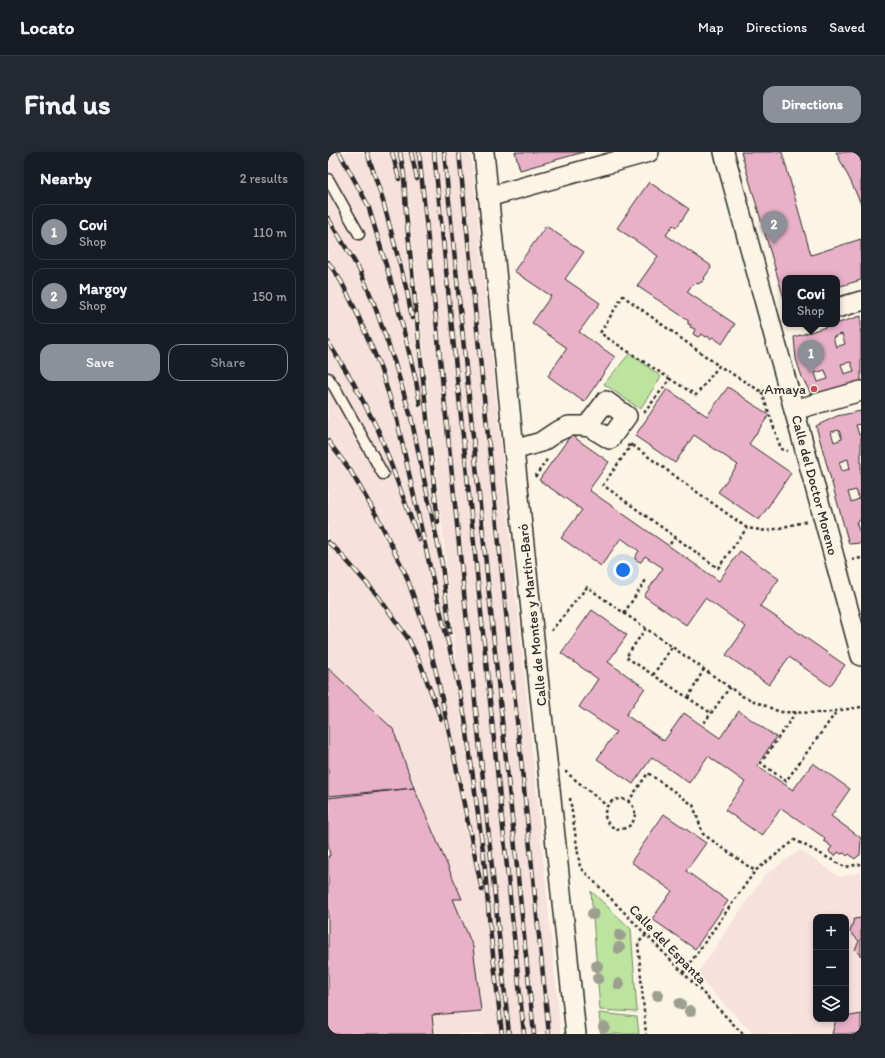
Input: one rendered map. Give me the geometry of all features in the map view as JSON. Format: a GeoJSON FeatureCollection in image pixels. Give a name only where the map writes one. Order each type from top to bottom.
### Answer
{"type":"FeatureCollection","features":[{"type":"Feature","properties":{"kind":"street","name":"Calle de Montes y Martín-Baró"},"geometry":{"type":"LineString","coordinates":[[484,152],[576,1034]]}},
{"type":"Feature","properties":{"kind":"street"},"geometry":{"type":"LineString","coordinates":[[488,197],[617,156],[649,152]]}},
{"type":"Feature","properties":{"kind":"street","name":"Calle del Doctor Moreno"},"geometry":{"type":"LineString","coordinates":[[724,152],[778,326],[787,384],[861,653]]}},
{"type":"Feature","properties":{"kind":"street"},"geometry":{"type":"LineString","coordinates":[[840,307],[861,301]]}},
{"type":"Feature","properties":{"kind":"street"},"geometry":{"type":"LineString","coordinates":[[794,410],[861,391]]}},
{"type":"Feature","properties":{"kind":"street"},"geometry":{"type":"LineString","coordinates":[[514,450],[541,442],[556,432],[569,426],[587,426]]}},
{"type":"Feature","properties":{"kind":"lane"},"geometry":{"type":"LineString","coordinates":[[328,179],[359,234]]}},
{"type":"Feature","properties":{"kind":"lane"},"geometry":{"type":"LineString","coordinates":[[328,378],[383,474]]}},
{"type":"Feature","properties":{"kind":"path"},"geometry":{"type":"LineString","coordinates":[[719,366],[696,395],[600,333],[623,296],[719,366],[762,392],[781,449],[808,459]]}},
{"type":"Feature","properties":{"kind":"path"},"geometry":{"type":"LineString","coordinates":[[642,416],[670,379]]}},
{"type":"Feature","properties":{"kind":"path"},"geometry":{"type":"LineString","coordinates":[[762,392],[787,384]]}},
{"type":"Feature","properties":{"kind":"path"},"geometry":{"type":"LineString","coordinates":[[630,440],[632,445],[747,528],[767,532],[823,517]]}},
{"type":"Feature","properties":{"kind":"path"},"geometry":{"type":"LineString","coordinates":[[625,446],[632,445]]}},
{"type":"Feature","properties":{"kind":"path"},"geometry":{"type":"LineString","coordinates":[[632,445],[603,485],[675,537],[718,568],[747,528]]}},
{"type":"Feature","properties":{"kind":"path"},"geometry":{"type":"LineString","coordinates":[[533,480],[550,456]]}},
{"type":"Feature","properties":{"kind":"path"},"geometry":{"type":"LineString","coordinates":[[670,544],[675,537]]}},
{"type":"Feature","properties":{"kind":"path"},"geometry":{"type":"LineString","coordinates":[[624,613],[646,580]]}},
{"type":"Feature","properties":{"kind":"path"},"geometry":{"type":"LineString","coordinates":[[548,625],[549,632],[587,587],[742,696],[780,712],[822,713],[861,707]]}},
{"type":"Feature","properties":{"kind":"path"},"geometry":{"type":"LineString","coordinates":[[646,628],[626,657],[711,713]]}},
{"type":"Feature","properties":{"kind":"path"},"geometry":{"type":"LineString","coordinates":[[653,675],[672,647]]}},
{"type":"Feature","properties":{"kind":"path"},"geometry":{"type":"LineString","coordinates":[[688,698],[704,669]]}},
{"type":"Feature","properties":{"kind":"path"},"geometry":{"type":"LineString","coordinates":[[704,723],[730,687]]}},
{"type":"Feature","properties":{"kind":"path"},"geometry":{"type":"LineString","coordinates":[[796,712],[761,763],[786,781],[838,710]]}},
{"type":"Feature","properties":{"kind":"path"},"geometry":{"type":"LineString","coordinates":[[567,779],[566,772],[607,806]]}},
{"type":"Feature","properties":{"kind":"path"},"geometry":{"type":"LineString","coordinates":[[628,802],[648,773],[693,805],[703,834],[755,871]]}},
{"type":"Feature","properties":{"kind":"path","name":"Calle del Espanta"},"geometry":{"type":"LineString","coordinates":[[570,794],[580,868],[743,1034]]}},
{"type":"Feature","properties":{"kind":"path"},"geometry":{"type":"LineString","coordinates":[[618,800],[628,802],[635,813],[634,820],[627,827],[622,829],[612,827],[606,821],[604,816],[607,806],[613,801],[618,800]]}},
{"type":"Feature","properties":{"kind":"path"},"geometry":{"type":"LineString","coordinates":[[683,973],[755,871],[795,840],[845,867],[861,864]]}},
{"type":"Feature","properties":{"kind":"path"},"geometry":{"type":"LineString","coordinates":[[646,936],[638,943],[646,1034]]}},
{"type":"Feature","properties":{"kind":"shaded area"},"geometry":{"type":"Polygon","coordinates":[[[328,152],[402,152],[455,671],[467,764],[403,152],[471,152],[561,1034],[328,1034],[328,152]]]}},
{"type":"Feature","properties":{"kind":"shaded area"},"geometry":{"type":"Polygon","coordinates":[[[800,850],[840,877],[861,872],[861,1034],[753,1034],[696,975],[765,875],[800,850]]]}},
{"type":"Feature","properties":{"kind":"green space"},"geometry":{"type":"Polygon","coordinates":[[[630,353],[661,377],[640,409],[604,384],[630,353]]]}},
{"type":"Feature","properties":{"kind":"green space"},"geometry":{"type":"Polygon","coordinates":[[[591,891],[631,929],[637,1012],[600,1010],[591,891]]]}},
{"type":"Feature","properties":{"kind":"green space"},"geometry":{"type":"Polygon","coordinates":[[[599,1013],[637,1017],[639,1034],[601,1034],[599,1013]]]}},
{"type":"Feature","properties":{"kind":"building"},"geometry":{"type":"Polygon","coordinates":[[[515,152],[584,152],[520,170],[515,152]]]}},
{"type":"Feature","properties":{"kind":"building"},"geometry":{"type":"Polygon","coordinates":[[[741,152],[782,152],[811,255],[861,239],[861,280],[840,286],[840,275],[782,275],[782,292],[741,152]]]}},
{"type":"Feature","properties":{"kind":"building"},"geometry":{"type":"Polygon","coordinates":[[[836,152],[861,152],[861,204],[852,184],[836,152]]]}},
{"type":"Feature","properties":{"kind":"building"},"geometry":{"type":"Polygon","coordinates":[[[649,182],[689,209],[677,227],[673,225],[666,235],[710,265],[711,268],[704,278],[705,279],[698,284],[694,282],[687,292],[735,324],[722,344],[713,337],[710,339],[708,336],[706,337],[702,334],[698,337],[693,334],[695,329],[690,327],[691,325],[688,324],[688,320],[637,286],[658,256],[617,228],[649,182]]]}},
{"type":"Feature","properties":{"kind":"building"},"geometry":{"type":"Polygon","coordinates":[[[546,226],[584,252],[565,279],[600,303],[579,332],[615,357],[584,402],[548,376],[567,348],[532,323],[551,296],[514,271],[546,226]]]}},
{"type":"Feature","properties":{"kind":"building"},"geometry":{"type":"Polygon","coordinates":[[[861,316],[861,381],[812,396],[802,377],[796,359],[794,337],[826,327],[840,327],[840,323],[861,316]],[[842,334],[833,337],[836,347],[845,344],[842,334]],[[816,342],[807,345],[810,355],[819,352],[816,342]],[[851,362],[841,364],[844,374],[854,371],[851,362]],[[825,370],[815,373],[818,382],[828,379],[825,370]]]}},
{"type":"Feature","properties":{"kind":"building"},"geometry":{"type":"Polygon","coordinates":[[[728,387],[769,415],[749,444],[791,473],[759,520],[718,492],[738,465],[694,435],[675,463],[635,436],[667,389],[707,416],[728,387]]]}},
{"type":"Feature","properties":{"kind":"building"},"geometry":{"type":"Polygon","coordinates":[[[861,411],[861,424],[856,425],[859,435],[861,434],[861,520],[856,522],[859,531],[861,531],[861,543],[849,544],[816,426],[837,416],[861,411]],[[839,430],[831,432],[834,442],[842,439],[839,430]],[[848,459],[839,462],[842,471],[850,469],[848,459]],[[856,490],[848,492],[851,502],[859,499],[856,490]]]}},
{"type":"Feature","properties":{"kind":"building"},"geometry":{"type":"Polygon","coordinates":[[[571,435],[609,462],[589,490],[719,581],[740,551],[779,579],[760,606],[845,665],[830,686],[789,657],[769,685],[726,655],[746,627],[705,598],[686,625],[644,596],[663,568],[645,556],[641,562],[635,559],[639,551],[621,538],[601,566],[561,538],[582,510],[539,480],[571,435]]]}},
{"type":"Feature","properties":{"kind":"building"},"geometry":{"type":"Polygon","coordinates":[[[592,610],[627,635],[608,662],[645,688],[626,715],[664,741],[684,713],[720,738],[739,711],[776,737],[757,766],[793,790],[813,763],[850,789],[831,816],[861,838],[860,855],[855,859],[849,854],[847,856],[844,853],[841,854],[838,852],[836,855],[833,855],[829,850],[832,847],[824,841],[825,838],[781,808],[762,836],[725,810],[745,782],[708,756],[689,783],[652,757],[633,784],[597,759],[616,732],[579,707],[598,679],[561,653],[592,610]]]}},
{"type":"Feature","properties":{"kind":"building"},"geometry":{"type":"Polygon","coordinates":[[[328,668],[393,729],[414,788],[328,796],[328,668]]]}},
{"type":"Feature","properties":{"kind":"building"},"geometry":{"type":"Polygon","coordinates":[[[414,788],[462,899],[453,899],[473,947],[481,1011],[432,1015],[434,1034],[328,1034],[328,856],[330,856],[328,842],[328,798],[414,788]]]}},
{"type":"Feature","properties":{"kind":"building"},"geometry":{"type":"Polygon","coordinates":[[[664,814],[706,843],[686,871],[728,901],[695,949],[652,919],[672,891],[631,862],[664,814]]]}},
{"type":"Feature","properties":{"kind":"building"},"geometry":{"type":"Polygon","coordinates":[[[861,918],[861,956],[855,950],[859,941],[850,932],[854,919],[861,918]]]}},
{"type":"Feature","properties":{"kind":"building"},"geometry":{"type":"Polygon","coordinates":[[[861,1014],[861,1034],[832,1034],[835,1022],[849,1022],[849,1016],[861,1014]]]}},
{"type":"Feature","properties":{"kind":"railway"},"geometry":{"type":"LineString","coordinates":[[339,152],[368,205],[395,295],[416,381],[420,404]]}},
{"type":"Feature","properties":{"kind":"railway"},"geometry":{"type":"LineString","coordinates":[[367,152],[383,201],[407,291],[412,318]]}},
{"type":"Feature","properties":{"kind":"railway"},"geometry":{"type":"LineString","coordinates":[[392,152],[399,179]]}},
{"type":"Feature","properties":{"kind":"railway"},"geometry":{"type":"LineString","coordinates":[[400,152],[404,175],[406,213],[438,522]]}},
{"type":"Feature","properties":{"kind":"railway"},"geometry":{"type":"LineString","coordinates":[[411,152],[417,179]]}},
{"type":"Feature","properties":{"kind":"railway"},"geometry":{"type":"LineString","coordinates":[[419,152],[509,1034]]}},
{"type":"Feature","properties":{"kind":"railway"},"geometry":{"type":"LineString","coordinates":[[434,152],[524,1034]]}},
{"type":"Feature","properties":{"kind":"railway"},"geometry":{"type":"LineString","coordinates":[[444,152],[534,1034]]}},
{"type":"Feature","properties":{"kind":"railway"},"geometry":{"type":"LineString","coordinates":[[459,152],[549,1034]]}},
{"type":"Feature","properties":{"kind":"railway"},"geometry":{"type":"LineString","coordinates":[[328,218],[360,271],[373,301],[394,361],[411,417],[442,564],[450,632]]}},
{"type":"Feature","properties":{"kind":"railway"},"geometry":{"type":"LineString","coordinates":[[328,262],[341,281],[356,311],[379,364],[397,420],[455,671],[465,718],[484,858],[502,1034]]}},
{"type":"Feature","properties":{"kind":"railway"},"geometry":{"type":"LineString","coordinates":[[328,342],[353,382],[379,432],[419,540]]}},
{"type":"Feature","properties":{"kind":"railway"},"geometry":{"type":"LineString","coordinates":[[328,441],[350,470],[379,520],[406,575],[426,632],[438,680],[482,890]]}},
{"type":"Feature","properties":{"kind":"railway"},"geometry":{"type":"LineString","coordinates":[[328,542],[339,552],[378,596],[409,640],[421,665],[441,719]]}},
{"type":"Feature","properties":{"kind":"place","name":"Margoy"},"geometry":{"type":"Point","coordinates":[774,244]}},
{"type":"Feature","properties":{"kind":"place","name":"Covi"},"geometry":{"type":"Point","coordinates":[811,373]}},
{"type":"Feature","properties":{"kind":"place","name":"Amaya"},"geometry":{"type":"Point","coordinates":[814,389]}}]}
